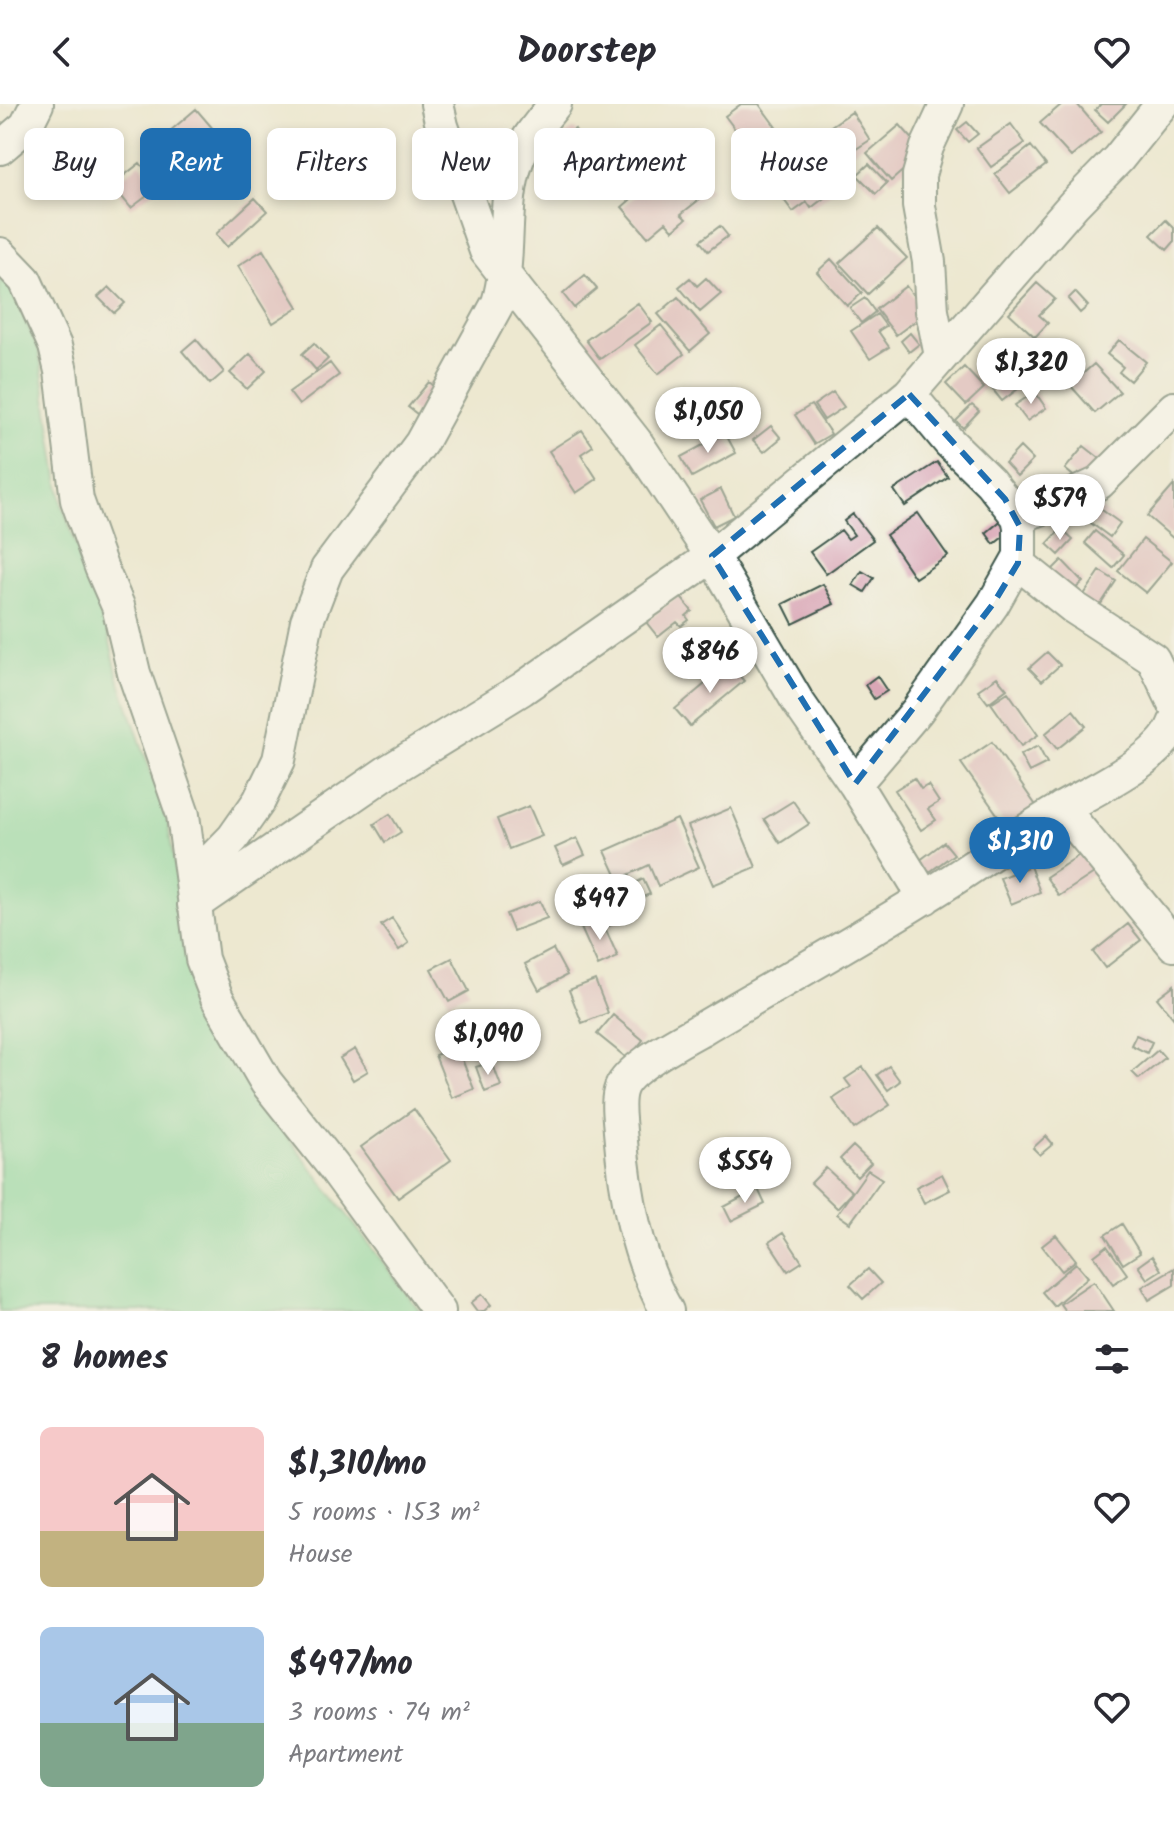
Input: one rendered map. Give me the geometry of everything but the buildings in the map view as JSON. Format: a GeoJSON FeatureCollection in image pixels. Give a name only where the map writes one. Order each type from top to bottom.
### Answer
{"type":"FeatureCollection","features":[{"type":"Feature","properties":{"kind":"street"},"geometry":{"type":"LineString","coordinates":[[0,148],[26,126],[37,104]]}},
{"type":"Feature","properties":{"kind":"street"},"geometry":{"type":"LineString","coordinates":[[437,104],[486,251],[636,442],[712,556],[798,702],[855,784],[925,898]]}},
{"type":"Feature","properties":{"kind":"street"},"geometry":{"type":"LineString","coordinates":[[194,892],[259,801],[279,760],[307,621],[327,569],[421,443],[498,303],[505,279],[507,222],[517,161],[523,147],[555,104]]}},
{"type":"Feature","properties":{"kind":"street"},"geometry":{"type":"LineString","coordinates":[[941,356],[919,206],[919,175],[927,147],[947,104]]}},
{"type":"Feature","properties":{"kind":"street"},"geometry":{"type":"LineString","coordinates":[[194,892],[522,689],[712,556],[909,394],[1074,204],[1118,159],[1162,104]]}},
{"type":"Feature","properties":{"kind":"street"},"geometry":{"type":"LineString","coordinates":[[0,254],[25,280],[55,346],[61,371],[77,500],[118,606],[134,673],[183,815],[202,959],[217,998],[266,1082],[439,1311]]}},
{"type":"Feature","properties":{"kind":"street"},"geometry":{"type":"LineString","coordinates":[[855,784],[917,711],[993,604],[1018,563],[1018,517],[909,394]]}},
{"type":"Feature","properties":{"kind":"street"},"geometry":{"type":"LineString","coordinates":[[1018,517],[1099,483],[1174,408]]}},
{"type":"Feature","properties":{"kind":"street"},"geometry":{"type":"LineString","coordinates":[[1018,563],[1073,607],[1164,662],[1174,703]]}},
{"type":"Feature","properties":{"kind":"street"},"geometry":{"type":"LineString","coordinates":[[667,1311],[647,1271],[636,1233],[622,1151],[619,1116],[621,1087],[628,1076],[674,1044],[925,898],[990,852],[1102,786],[1163,741],[1174,724]]}},
{"type":"Feature","properties":{"kind":"street"},"geometry":{"type":"LineString","coordinates":[[1062,808],[1174,945]]}},
{"type":"Feature","properties":{"kind":"highlighted area"},"geometry":{"type":"Polygon","coordinates":[[[909,394],[1005,499],[1020,527],[1018,563],[993,604],[855,784],[712,556],[909,394]]]}},
{"type":"Feature","properties":{"kind":"green space"},"geometry":{"type":"Polygon","coordinates":[[[0,276],[12,289],[39,351],[62,504],[103,611],[118,677],[167,819],[177,880],[180,933],[187,964],[203,1005],[253,1091],[420,1311],[0,1311],[0,276]]]}}]}
